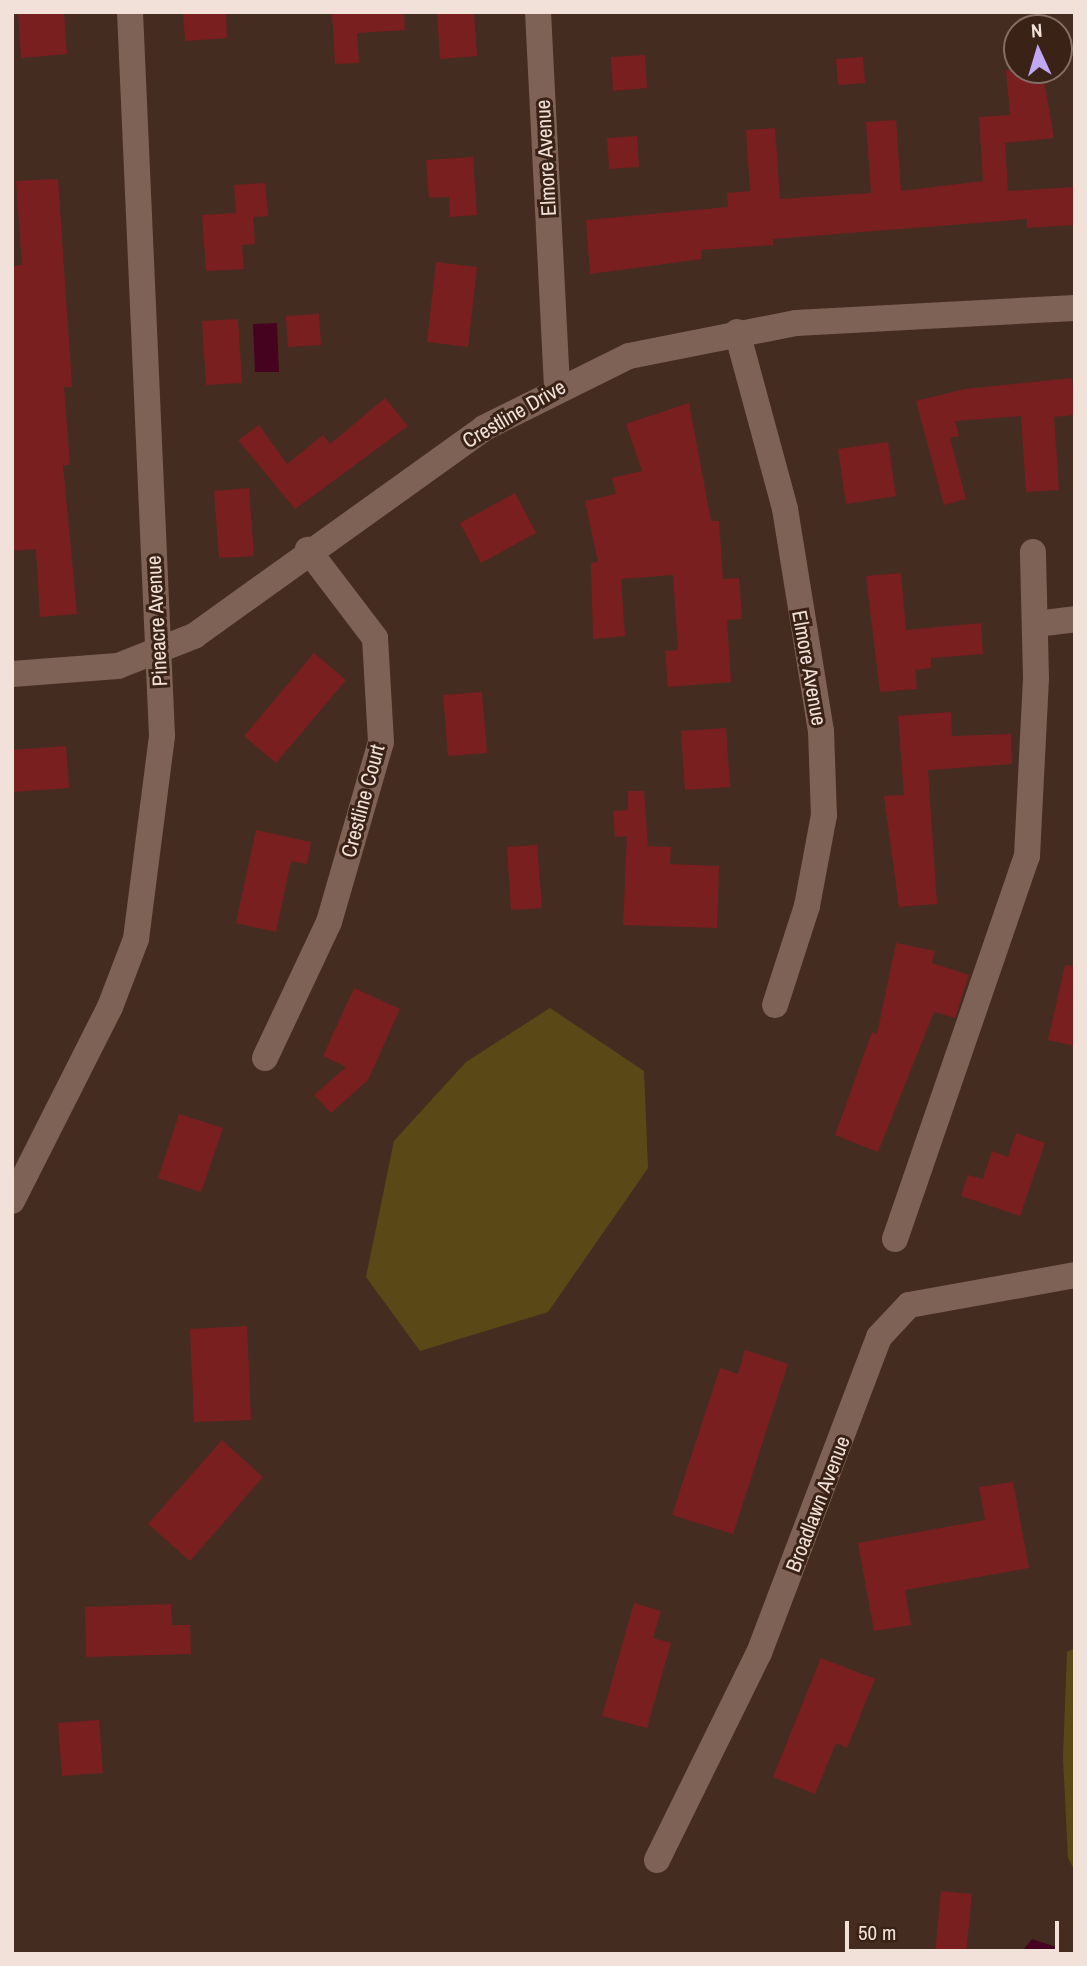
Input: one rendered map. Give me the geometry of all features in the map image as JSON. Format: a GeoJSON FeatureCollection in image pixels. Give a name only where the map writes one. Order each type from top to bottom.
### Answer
{"type":"FeatureCollection","features":[{"type":"Feature","properties":{"kind":"street","name":"Pineacre Avenue"},"geometry":{"type":"LineString","coordinates":[[12,1201],[110,1007],[136,939],[162,736],[131,12]]}},
{"type":"Feature","properties":{"kind":"street","name":"Elmore Avenue"},"geometry":{"type":"LineString","coordinates":[[538,12],[557,387]]}},
{"type":"Feature","properties":{"kind":"street","name":"Crestline Drive"},"geometry":{"type":"LineString","coordinates":[[12,674],[118,666],[194,636],[308,550],[484,428],[557,387],[629,356],[737,332],[1075,308]]}},
{"type":"Feature","properties":{"kind":"street","name":"Elmore Avenue"},"geometry":{"type":"LineString","coordinates":[[737,332],[785,509],[821,731],[824,815],[807,906],[775,1005]]}},
{"type":"Feature","properties":{"kind":"street","name":"Crestline Court"},"geometry":{"type":"LineString","coordinates":[[265,1058],[329,922],[381,741],[375,638],[308,550]]}},
{"type":"Feature","properties":{"kind":"street"},"geometry":{"type":"LineString","coordinates":[[895,1239],[1018,896],[1027,856],[1035,624],[1033,552]]}},
{"type":"Feature","properties":{"kind":"street"},"geometry":{"type":"LineString","coordinates":[[1035,624],[1075,619]]}},
{"type":"Feature","properties":{"kind":"street","name":"Broadlawn Avenue"},"geometry":{"type":"LineString","coordinates":[[657,1860],[759,1653],[879,1337],[909,1305],[1075,1275]]}},
{"type":"Feature","properties":{"kind":"shaded area"},"geometry":{"type":"Polygon","coordinates":[[[277,323],[279,372],[255,372],[253,324],[277,323]]]}},
{"type":"Feature","properties":{"kind":"shaded area"},"geometry":{"type":"Polygon","coordinates":[[[550,1008],[644,1071],[648,1168],[548,1312],[420,1351],[366,1277],[394,1141],[466,1062],[550,1008]]]}},
{"type":"Feature","properties":{"kind":"shaded area"},"geometry":{"type":"Polygon","coordinates":[[[1075,1648],[1075,1871],[1068,1858],[1063,1757],[1067,1652],[1075,1648]]]}},
{"type":"Feature","properties":{"kind":"shaded area"},"geometry":{"type":"Polygon","coordinates":[[[1032,1939],[1056,1947],[1058,1954],[1020,1954],[1032,1939]]]}},
{"type":"Feature","properties":{"kind":"building"},"geometry":{"type":"Polygon","coordinates":[[[18,12],[64,12],[67,54],[21,58],[18,12]]]}},
{"type":"Feature","properties":{"kind":"building"},"geometry":{"type":"Polygon","coordinates":[[[183,12],[226,12],[227,38],[185,41],[183,12]]]}},
{"type":"Feature","properties":{"kind":"building"},"geometry":{"type":"Polygon","coordinates":[[[332,12],[404,12],[405,30],[357,33],[359,63],[335,64],[332,12]]]}},
{"type":"Feature","properties":{"kind":"building"},"geometry":{"type":"Polygon","coordinates":[[[437,12],[474,12],[477,56],[440,59],[437,12]]]}},
{"type":"Feature","properties":{"kind":"building"},"geometry":{"type":"Polygon","coordinates":[[[645,55],[647,88],[613,91],[611,57],[645,55]]]}},
{"type":"Feature","properties":{"kind":"building"},"geometry":{"type":"Polygon","coordinates":[[[863,57],[865,83],[838,85],[836,59],[863,57]]]}},
{"type":"Feature","properties":{"kind":"building"},"geometry":{"type":"Polygon","coordinates":[[[1007,84],[1044,84],[1054,138],[1005,143],[1008,191],[1075,187],[1075,225],[1027,228],[1027,219],[773,239],[773,245],[701,250],[702,259],[590,274],[586,220],[728,207],[727,193],[750,191],[746,130],[775,128],[780,199],[871,193],[866,122],[896,120],[901,191],[983,181],[979,117],[1010,115],[1007,84]]]}},
{"type":"Feature","properties":{"kind":"building"},"geometry":{"type":"Polygon","coordinates":[[[637,136],[639,167],[609,169],[607,138],[637,136]]]}},
{"type":"Feature","properties":{"kind":"building"},"geometry":{"type":"Polygon","coordinates":[[[473,157],[477,215],[450,217],[449,197],[429,198],[426,160],[473,157]]]}},
{"type":"Feature","properties":{"kind":"building"},"geometry":{"type":"Polygon","coordinates":[[[58,179],[72,387],[64,387],[70,465],[63,465],[77,614],[40,617],[36,549],[12,551],[12,266],[22,265],[16,181],[58,179]]]}},
{"type":"Feature","properties":{"kind":"building"},"geometry":{"type":"Polygon","coordinates":[[[265,183],[268,216],[253,217],[255,244],[242,245],[244,269],[206,271],[202,215],[236,213],[234,185],[265,183]]]}},
{"type":"Feature","properties":{"kind":"building"},"geometry":{"type":"Polygon","coordinates":[[[436,262],[477,267],[468,347],[427,342],[436,262]]]}},
{"type":"Feature","properties":{"kind":"building"},"geometry":{"type":"Polygon","coordinates":[[[319,314],[321,345],[288,347],[286,316],[319,314]]]}},
{"type":"Feature","properties":{"kind":"building"},"geometry":{"type":"Polygon","coordinates":[[[238,319],[242,383],[206,385],[202,321],[238,319]]]}},
{"type":"Feature","properties":{"kind":"building"},"geometry":{"type":"Polygon","coordinates":[[[1072,378],[1075,415],[1054,417],[1059,490],[1026,492],[1021,416],[955,421],[959,436],[950,438],[966,499],[944,505],[916,401],[965,389],[1072,378]]]}},
{"type":"Feature","properties":{"kind":"building"},"geometry":{"type":"Polygon","coordinates":[[[385,398],[408,426],[295,509],[238,440],[259,425],[287,464],[323,435],[330,444],[385,398]]]}},
{"type":"Feature","properties":{"kind":"building"},"geometry":{"type":"Polygon","coordinates":[[[689,403],[711,521],[719,521],[723,579],[739,578],[742,619],[727,620],[731,682],[668,687],[665,651],[678,650],[673,575],[621,579],[625,636],[593,639],[591,563],[598,562],[585,501],[616,494],[612,478],[642,471],[626,424],[689,403]]]}},
{"type":"Feature","properties":{"kind":"building"},"geometry":{"type":"Polygon","coordinates":[[[888,442],[896,496],[846,504],[838,449],[888,442]]]}},
{"type":"Feature","properties":{"kind":"building"},"geometry":{"type":"Polygon","coordinates":[[[249,488],[254,556],[219,558],[214,491],[249,488]]]}},
{"type":"Feature","properties":{"kind":"building"},"geometry":{"type":"Polygon","coordinates":[[[515,493],[536,533],[481,563],[460,523],[515,493]]]}},
{"type":"Feature","properties":{"kind":"building"},"geometry":{"type":"Polygon","coordinates":[[[901,573],[906,630],[981,623],[983,654],[931,658],[931,668],[915,670],[917,689],[880,692],[866,576],[901,573]]]}},
{"type":"Feature","properties":{"kind":"building"},"geometry":{"type":"Polygon","coordinates":[[[314,653],[346,680],[276,763],[244,736],[314,653]]]}},
{"type":"Feature","properties":{"kind":"building"},"geometry":{"type":"Polygon","coordinates":[[[482,692],[487,753],[448,756],[443,695],[482,692]]]}},
{"type":"Feature","properties":{"kind":"building"},"geometry":{"type":"Polygon","coordinates":[[[951,712],[952,736],[1011,734],[1012,764],[928,770],[937,904],[899,907],[884,796],[904,795],[898,716],[951,712]]]}},
{"type":"Feature","properties":{"kind":"building"},"geometry":{"type":"Polygon","coordinates":[[[726,728],[730,787],[685,790],[681,731],[726,728]]]}},
{"type":"Feature","properties":{"kind":"building"},"geometry":{"type":"Polygon","coordinates":[[[66,746],[69,788],[12,792],[12,750],[66,746]]]}},
{"type":"Feature","properties":{"kind":"building"},"geometry":{"type":"Polygon","coordinates":[[[628,791],[644,791],[648,846],[671,847],[670,864],[719,866],[717,928],[623,925],[627,836],[615,837],[613,811],[628,810],[628,791]]]}},
{"type":"Feature","properties":{"kind":"building"},"geometry":{"type":"Polygon","coordinates":[[[256,830],[311,842],[307,864],[291,861],[276,932],[236,923],[256,830]]]}},
{"type":"Feature","properties":{"kind":"building"},"geometry":{"type":"Polygon","coordinates":[[[537,845],[542,908],[511,910],[507,847],[537,845]]]}},
{"type":"Feature","properties":{"kind":"building"},"geometry":{"type":"Polygon","coordinates":[[[896,943],[935,951],[932,963],[969,975],[955,1018],[934,1012],[878,1152],[835,1135],[872,1032],[877,1034],[896,943]]]}},
{"type":"Feature","properties":{"kind":"building"},"geometry":{"type":"Polygon","coordinates":[[[1065,965],[1075,966],[1075,1046],[1048,1040],[1065,965]]]}},
{"type":"Feature","properties":{"kind":"building"},"geometry":{"type":"Polygon","coordinates":[[[354,988],[400,1009],[368,1080],[331,1113],[314,1095],[346,1067],[323,1056],[354,988]]]}},
{"type":"Feature","properties":{"kind":"building"},"geometry":{"type":"Polygon","coordinates":[[[179,1114],[223,1128],[201,1192],[158,1178],[179,1114]]]}},
{"type":"Feature","properties":{"kind":"building"},"geometry":{"type":"Polygon","coordinates":[[[1016,1133],[1045,1143],[1020,1216],[961,1196],[968,1175],[983,1179],[992,1151],[1008,1157],[1016,1133]]]}},
{"type":"Feature","properties":{"kind":"building"},"geometry":{"type":"Polygon","coordinates":[[[247,1326],[251,1420],[194,1422],[190,1329],[247,1326]]]}},
{"type":"Feature","properties":{"kind":"building"},"geometry":{"type":"Polygon","coordinates":[[[745,1350],[788,1364],[733,1534],[672,1515],[720,1368],[738,1374],[745,1350]]]}},
{"type":"Feature","properties":{"kind":"building"},"geometry":{"type":"Polygon","coordinates":[[[222,1440],[263,1477],[190,1561],[148,1524],[222,1440]]]}},
{"type":"Feature","properties":{"kind":"building"},"geometry":{"type":"Polygon","coordinates":[[[1013,1482],[1029,1568],[905,1590],[911,1625],[874,1631],[858,1543],[985,1520],[979,1487],[1013,1482]]]}},
{"type":"Feature","properties":{"kind":"building"},"geometry":{"type":"Polygon","coordinates":[[[634,1603],[661,1611],[653,1638],[671,1643],[647,1728],[602,1716],[634,1603]]]}},
{"type":"Feature","properties":{"kind":"building"},"geometry":{"type":"Polygon","coordinates":[[[171,1604],[172,1625],[190,1625],[191,1654],[86,1657],[85,1607],[171,1604]]]}},
{"type":"Feature","properties":{"kind":"building"},"geometry":{"type":"Polygon","coordinates":[[[821,1658],[875,1679],[847,1748],[836,1743],[815,1794],[773,1777],[821,1658]]]}},
{"type":"Feature","properties":{"kind":"building"},"geometry":{"type":"Polygon","coordinates":[[[99,1720],[103,1773],[62,1776],[58,1723],[99,1720]]]}},
{"type":"Feature","properties":{"kind":"building"},"geometry":{"type":"Polygon","coordinates":[[[941,1891],[972,1894],[966,1954],[935,1954],[941,1891]]]}}]}
